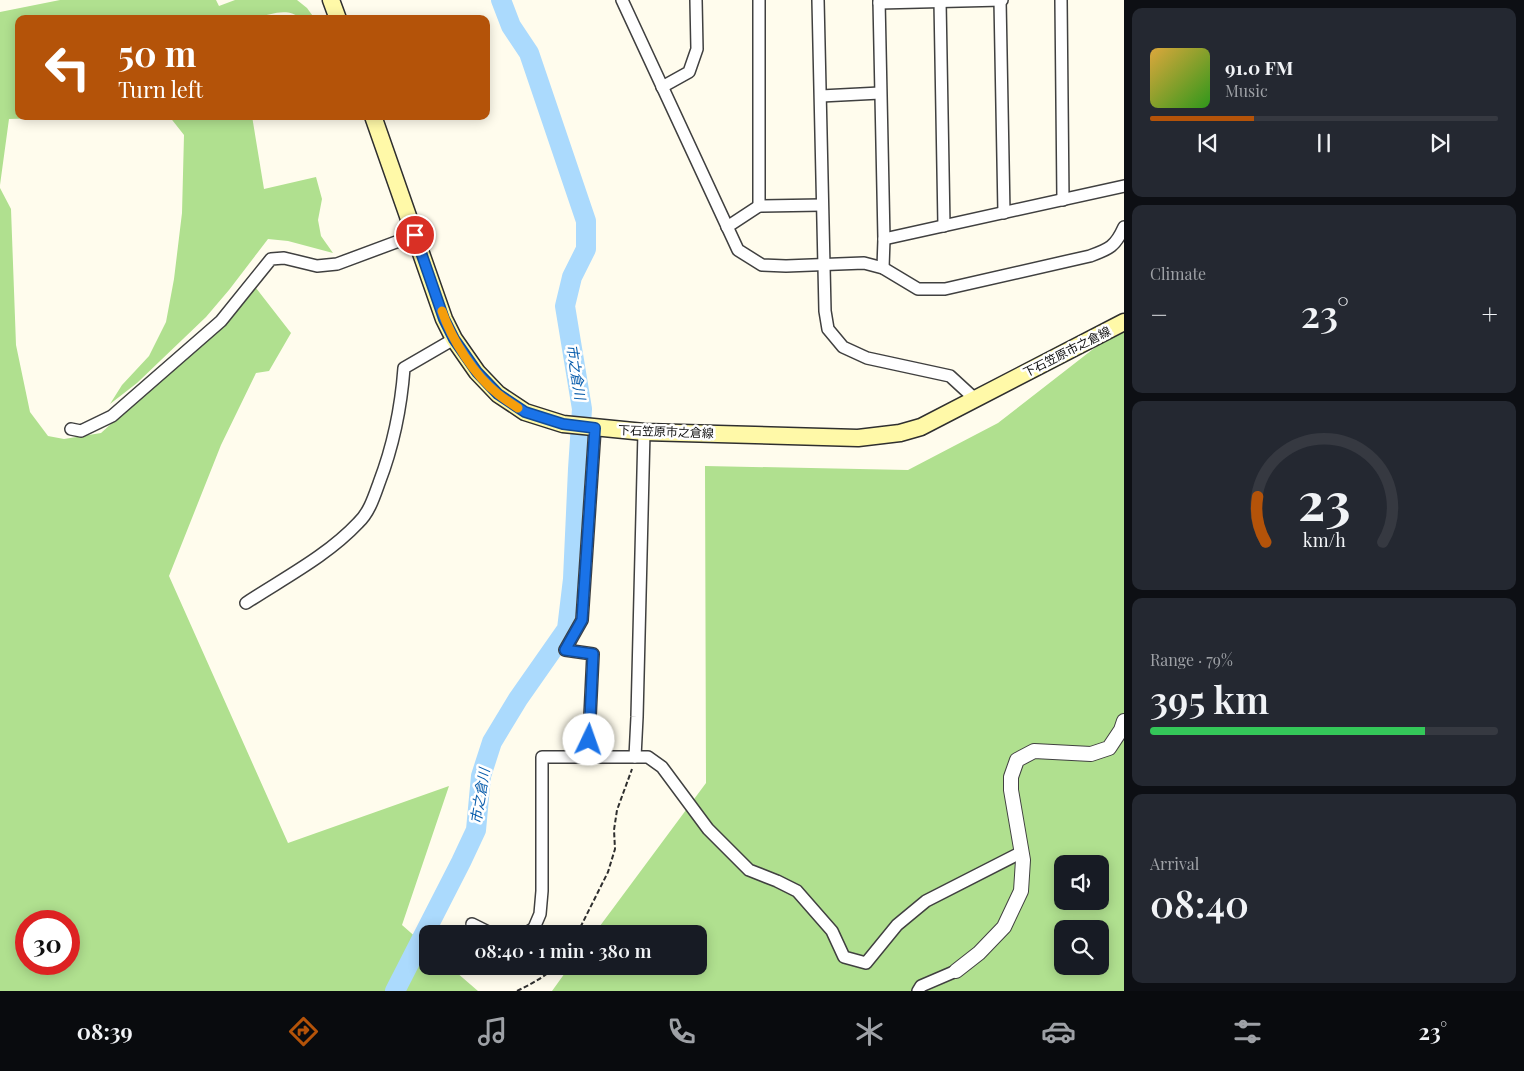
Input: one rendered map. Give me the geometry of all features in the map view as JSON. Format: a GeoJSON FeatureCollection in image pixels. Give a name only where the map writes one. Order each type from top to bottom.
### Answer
{"type":"FeatureCollection","features":[{"type":"Feature","properties":{"kind":"main road"},"geometry":{"type":"LineString","coordinates":[[332,0],[337,15]]}},
{"type":"Feature","properties":{"kind":"main road","name":"下石笠原市之倉線"},"geometry":{"type":"LineString","coordinates":[[374,120],[444,319],[454,339],[477,372],[498,394],[525,412],[563,424],[644,432],[858,438],[900,433],[921,427],[1124,322]]}},
{"type":"Feature","properties":{"kind":"street"},"geometry":{"type":"LineString","coordinates":[[622,0],[738,250],[762,265],[864,263],[883,268],[918,289],[945,289],[1090,256],[1109,249],[1119,238],[1124,227]]}},
{"type":"Feature","properties":{"kind":"street"},"geometry":{"type":"LineString","coordinates":[[662,87],[689,72],[696,49],[696,0]]}},
{"type":"Feature","properties":{"kind":"street"},"geometry":{"type":"LineString","coordinates":[[760,0],[760,206]]}},
{"type":"Feature","properties":{"kind":"street"},"geometry":{"type":"LineString","coordinates":[[818,0],[825,311],[828,329],[843,347],[867,358],[950,376],[976,399]]}},
{"type":"Feature","properties":{"kind":"street"},"geometry":{"type":"LineString","coordinates":[[883,268],[879,1],[1001,0],[1004,213]]}},
{"type":"Feature","properties":{"kind":"street"},"geometry":{"type":"LineString","coordinates":[[1061,0],[1062,200]]}},
{"type":"Feature","properties":{"kind":"street"},"geometry":{"type":"LineString","coordinates":[[940,1],[944,226]]}},
{"type":"Feature","properties":{"kind":"street"},"geometry":{"type":"LineString","coordinates":[[820,96],[880,93]]}},
{"type":"Feature","properties":{"kind":"street"},"geometry":{"type":"LineString","coordinates":[[884,239],[1124,186]]}},
{"type":"Feature","properties":{"kind":"street"},"geometry":{"type":"LineString","coordinates":[[727,227],[760,206],[822,205]]}},
{"type":"Feature","properties":{"kind":"street"},"geometry":{"type":"LineString","coordinates":[[71,429],[81,431],[112,416],[221,321],[271,259],[284,258],[317,266],[337,264],[415,235]]}},
{"type":"Feature","properties":{"kind":"street"},"geometry":{"type":"LineString","coordinates":[[246,603],[329,549],[360,522],[373,501],[390,454],[402,398],[404,368],[454,339]]}},
{"type":"Feature","properties":{"kind":"street"},"geometry":{"type":"LineString","coordinates":[[588,757],[593,654],[565,650],[582,620],[595,428]]}},
{"type":"Feature","properties":{"kind":"street"},"geometry":{"type":"LineString","coordinates":[[635,757],[644,432]]}},
{"type":"Feature","properties":{"kind":"street"},"geometry":{"type":"LineString","coordinates":[[918,991],[921,986],[956,971],[979,953],[1004,927],[1021,891],[1023,860],[1011,784],[1011,777],[1017,760],[1034,752],[1091,754],[1109,748],[1121,730],[1124,721]]}},
{"type":"Feature","properties":{"kind":"street"},"geometry":{"type":"LineString","coordinates":[[535,925],[540,914],[542,891],[542,757],[648,757],[662,767],[708,829],[749,870],[777,880],[796,891],[832,931],[844,957],[866,964],[897,925],[926,901],[1022,852]]}},
{"type":"Feature","properties":{"kind":"path"},"geometry":{"type":"LineString","coordinates":[[582,925],[608,872],[615,849],[614,830],[617,810],[635,757]]}},
{"type":"Feature","properties":{"kind":"path"},"geometry":{"type":"LineString","coordinates":[[517,991],[546,975]]}},
{"type":"Feature","properties":{"kind":"green space"},"geometry":{"type":"Polygon","coordinates":[[[60,0],[216,0],[219,6],[235,0],[297,0],[312,15],[296,15],[285,12],[267,15],[15,15],[15,119],[9,119],[0,185],[0,12],[60,0]]]}},
{"type":"Feature","properties":{"kind":"green space"},"geometry":{"type":"Polygon","coordinates":[[[172,120],[253,120],[264,189],[316,177],[322,199],[318,220],[321,236],[333,253],[288,241],[268,239],[206,317],[137,383],[110,404],[122,385],[149,356],[166,322],[174,279],[182,213],[184,135],[172,120]]]}},
{"type":"Feature","properties":{"kind":"green space"},"geometry":{"type":"Polygon","coordinates":[[[0,188],[11,209],[16,345],[30,412],[48,436],[64,439],[101,433],[219,326],[256,288],[291,333],[269,371],[256,373],[221,445],[169,576],[288,843],[449,786],[402,925],[419,940],[419,975],[459,975],[478,991],[0,991],[0,188]]]}},
{"type":"Feature","properties":{"kind":"green space"},"geometry":{"type":"Polygon","coordinates":[[[1124,325],[1124,991],[552,991],[564,975],[707,975],[707,925],[601,925],[706,783],[705,466],[908,470],[998,423],[1124,325]]]}},
{"type":"Feature","properties":{"kind":"waterway","name":"市之倉川"},"geometry":{"type":"LineString","coordinates":[[395,991],[476,830],[481,776],[492,742],[518,699],[567,629],[573,579],[582,409],[565,306],[572,277],[586,249],[586,221],[529,53],[511,26],[501,0]]}},
{"type":"Feature","properties":{"kind":"slow traffic"},"geometry":{"type":"LineString","coordinates":[[442,311],[454,339],[477,372],[498,394],[518,408]]}},
{"type":"Feature","properties":{"kind":"route"},"geometry":{"type":"LineString","coordinates":[[415,235],[444,319],[454,339],[477,372],[498,394],[525,412],[563,424],[595,428],[582,620],[565,650],[593,654],[589,740]]}}]}
